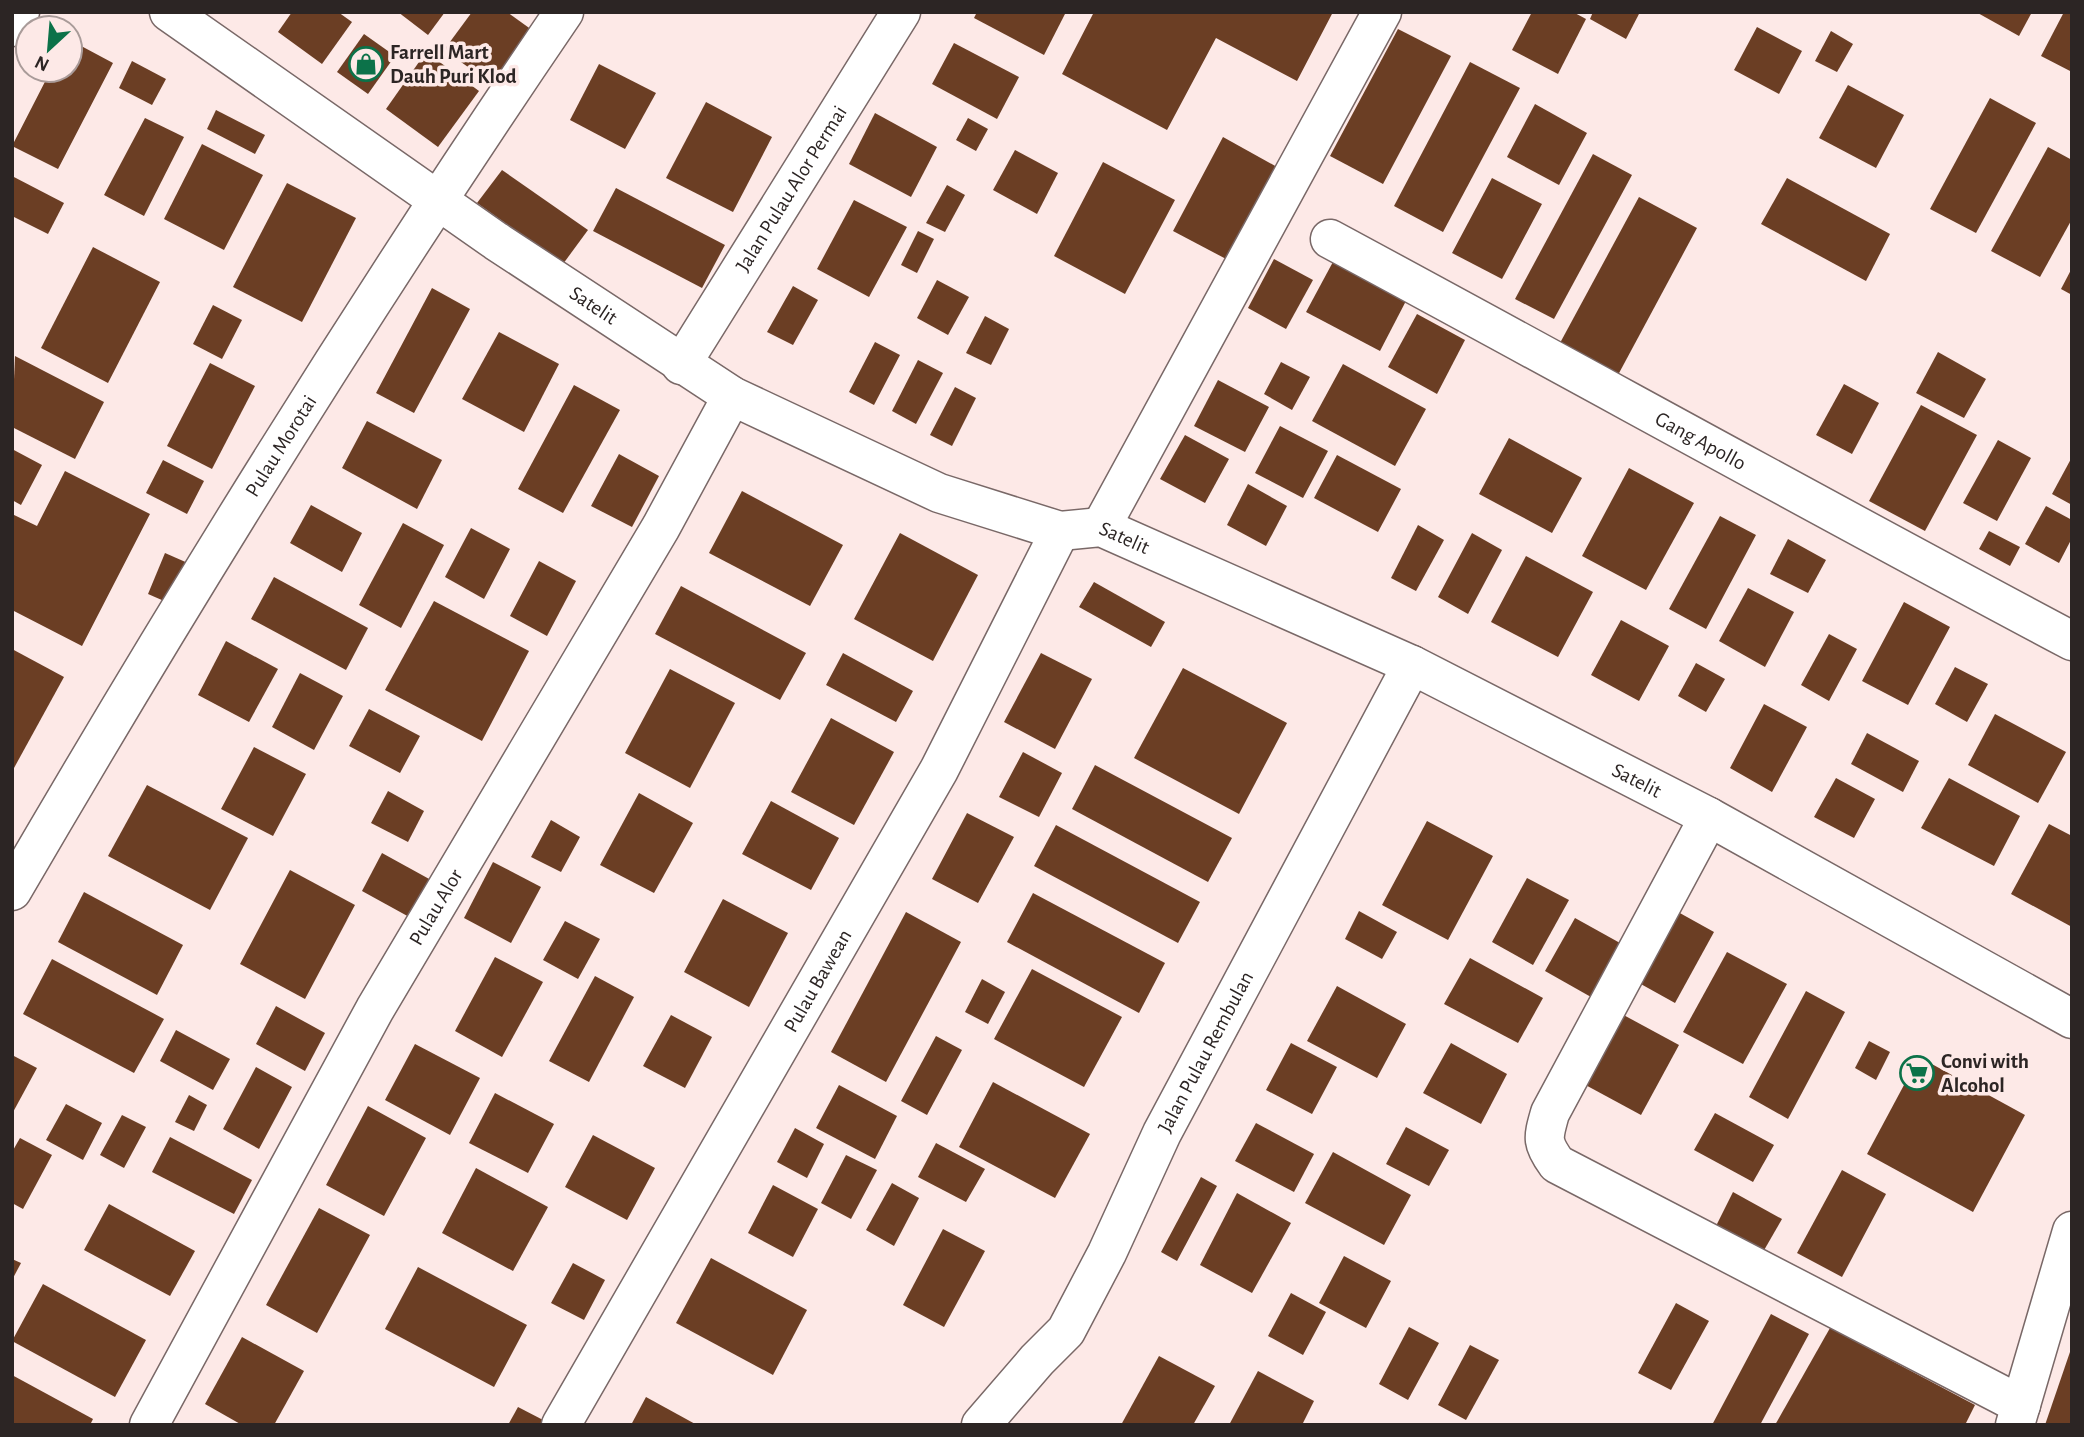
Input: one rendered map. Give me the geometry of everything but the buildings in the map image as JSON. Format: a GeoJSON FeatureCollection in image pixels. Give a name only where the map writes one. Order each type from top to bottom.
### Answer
{"type":"FeatureCollection","features":[{"type":"Feature","properties":{"kind":"street"},"geometry":{"type":"LineString","coordinates":[[12,26],[20,12]]}},
{"type":"Feature","properties":{"kind":"street","name":"Satelit"},"geometry":{"type":"LineString","coordinates":[[169,12],[436,199],[681,365],[732,396],[939,493],[1060,531],[1101,527],[1412,665],[1709,817],[2072,1019]]}},
{"type":"Feature","properties":{"kind":"street","name":"Pulau Morotai"},"geometry":{"type":"LineString","coordinates":[[12,891],[153,648],[436,199],[564,12]]}},
{"type":"Feature","properties":{"kind":"street","name":"Jalan Pulau Alor Permai"},"geometry":{"type":"LineString","coordinates":[[681,365],[901,12]]}},
{"type":"Feature","properties":{"kind":"street"},"geometry":{"type":"LineString","coordinates":[[1101,527],[1382,12]]}},
{"type":"Feature","properties":{"kind":"street","name":"Gang Apollo"},"geometry":{"type":"LineString","coordinates":[[1329,239],[1622,396],[1805,499],[2072,641]]}},
{"type":"Feature","properties":{"kind":"street","name":"Pulau Alor"},"geometry":{"type":"LineString","coordinates":[[149,1425],[375,1009],[660,527],[732,396]]}},
{"type":"Feature","properties":{"kind":"street","name":"Pulau Bawean"},"geometry":{"type":"LineString","coordinates":[[561,1425],[932,782],[1060,531]]}},
{"type":"Feature","properties":{"kind":"street","name":"Jalan Pulau Rembulan"},"geometry":{"type":"LineString","coordinates":[[981,1425],[1066,1331],[1107,1253],[1162,1133],[1412,665]]}},
{"type":"Feature","properties":{"kind":"street"},"geometry":{"type":"LineString","coordinates":[[1709,817],[1550,1113],[1543,1138],[1547,1151],[1557,1164],[2018,1415],[2072,1231]]}},
{"type":"Feature","properties":{"kind":"place","name":"Farrell Mart Dauh Puri Klod"},"geometry":{"type":"Point","coordinates":[366,64]}},
{"type":"Feature","properties":{"kind":"place","name":"Convi with Alcohol"},"geometry":{"type":"Point","coordinates":[1917,1073]}}]}
